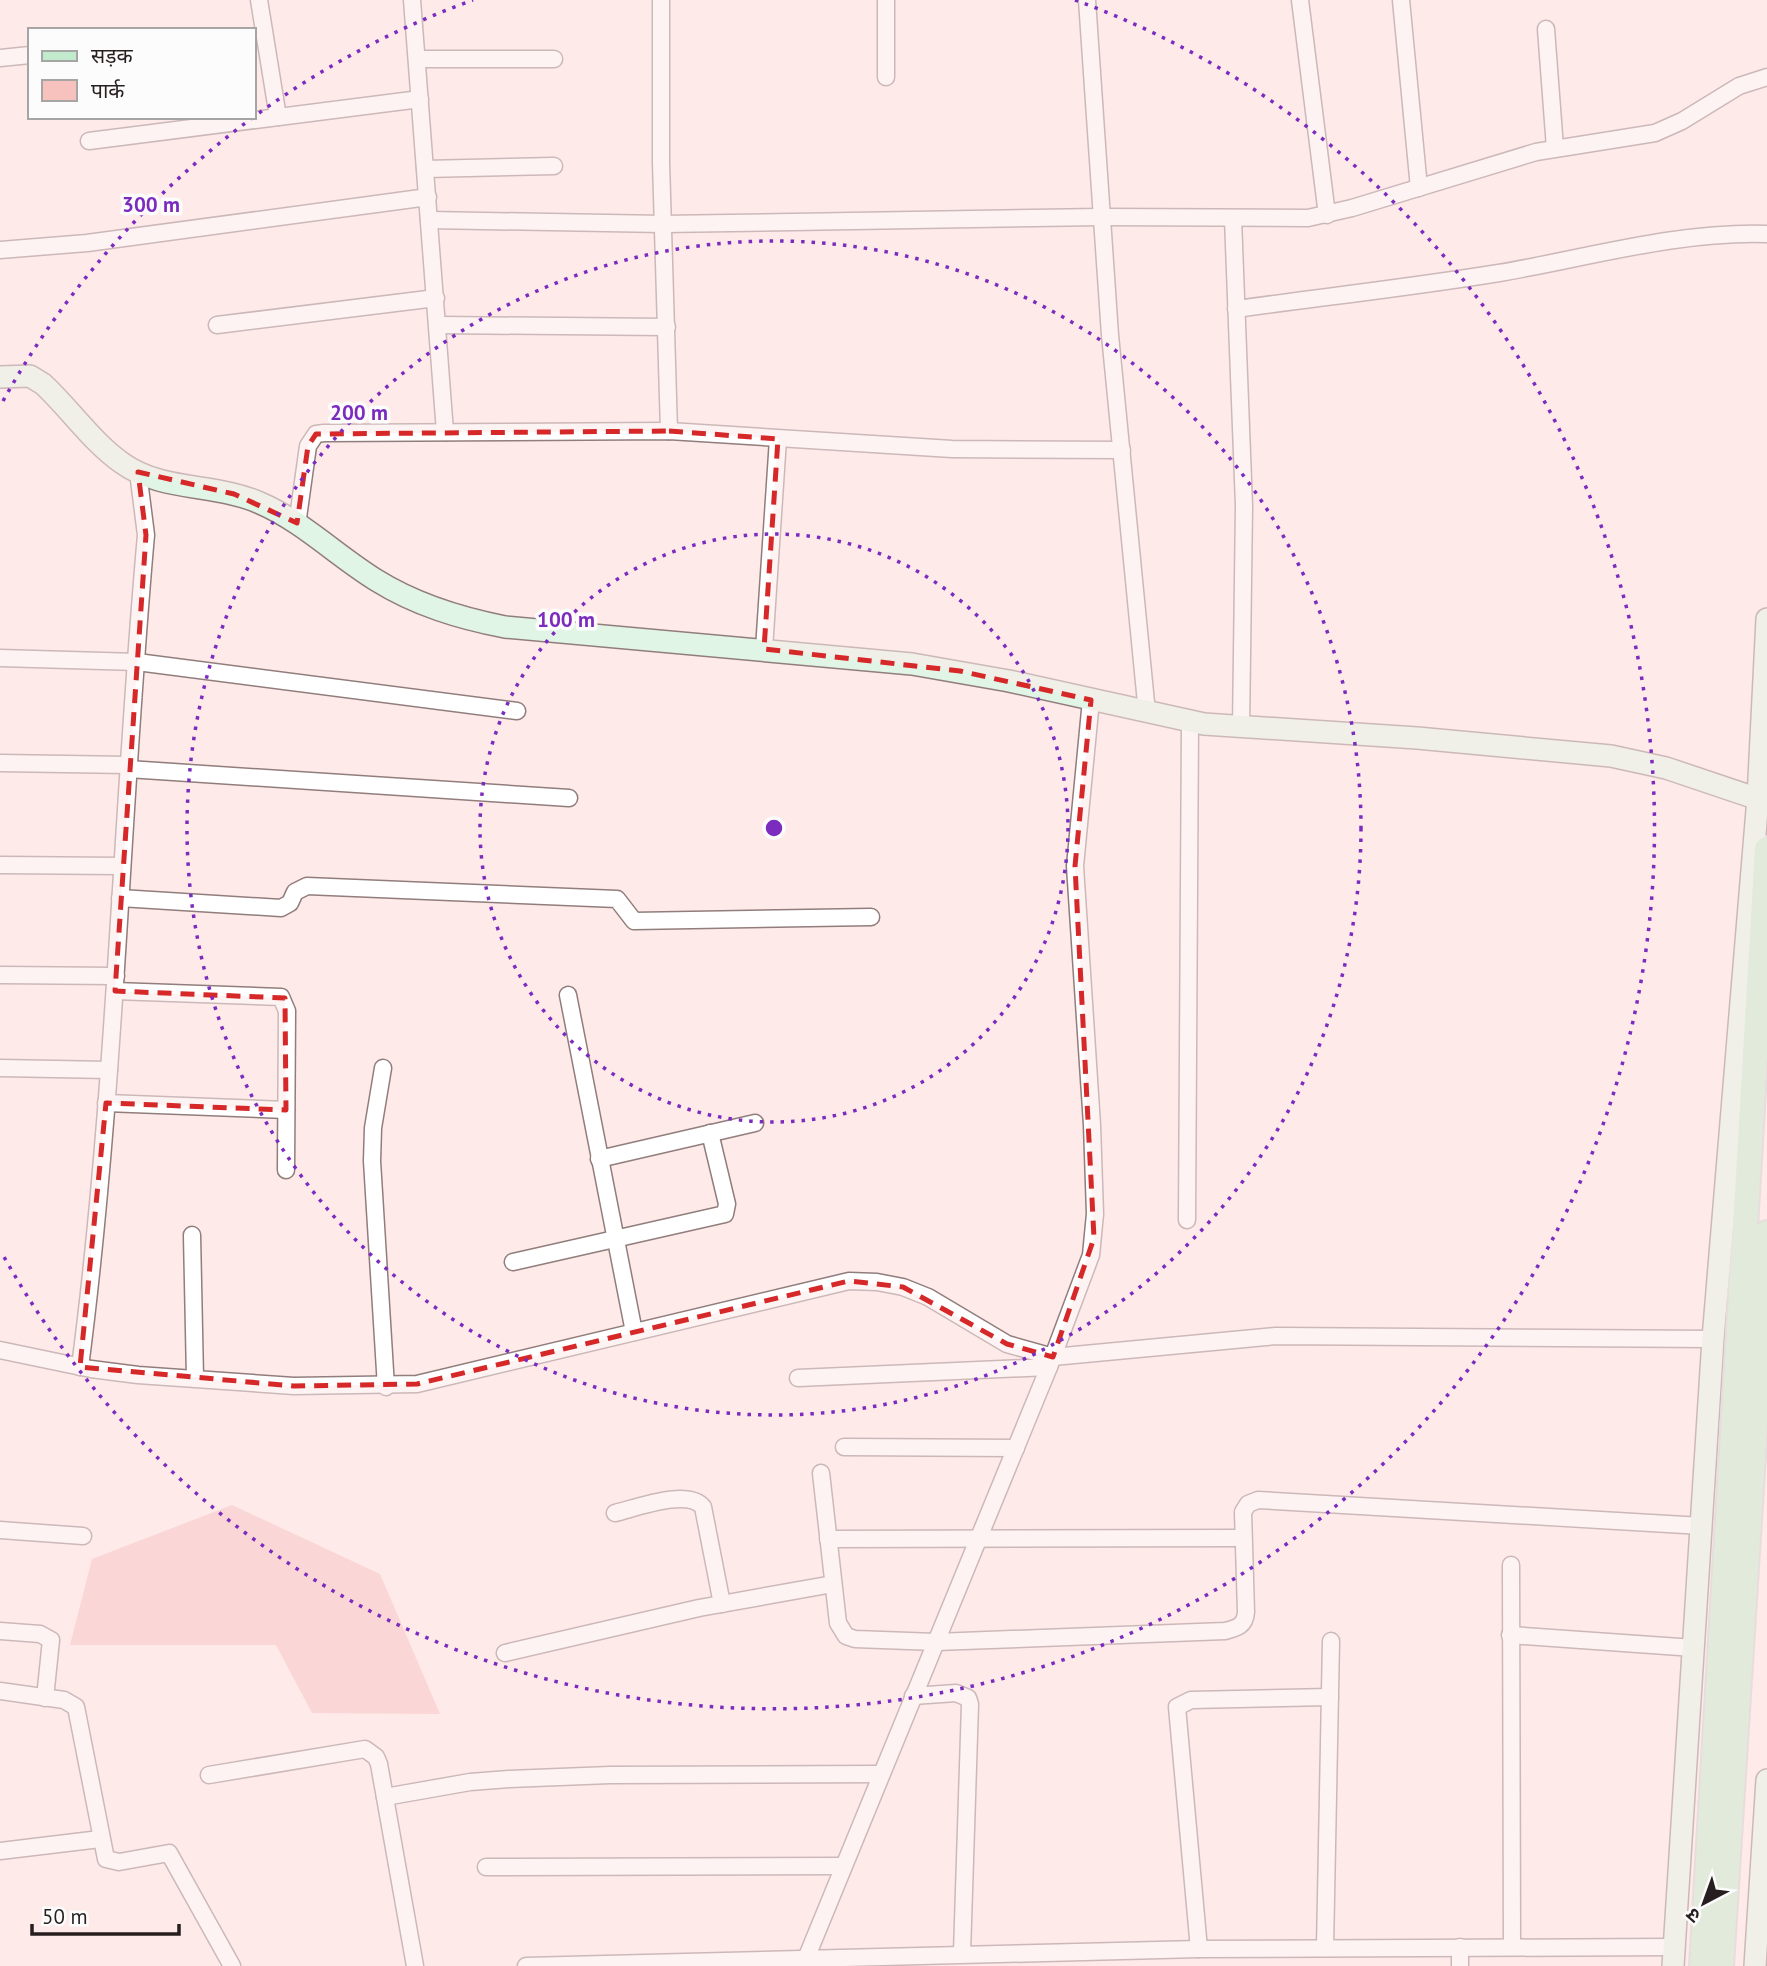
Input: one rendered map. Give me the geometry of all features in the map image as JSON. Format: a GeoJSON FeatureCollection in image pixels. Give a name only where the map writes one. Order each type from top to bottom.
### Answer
{"type":"FeatureCollection","features":[{"type":"Feature","properties":{"kind":"main road"},"geometry":{"type":"LineString","coordinates":[[1702,1966],[1767,849]]}},
{"type":"Feature","properties":{"kind":"main road"},"geometry":{"type":"LineString","coordinates":[[1721,1966],[1767,1233]]}},
{"type":"Feature","properties":{"kind":"street"},"geometry":{"type":"LineString","coordinates":[[259,0],[259,34],[278,117]]}},
{"type":"Feature","properties":{"kind":"street"},"geometry":{"type":"LineString","coordinates":[[412,0],[445,432]]}},
{"type":"Feature","properties":{"kind":"street"},"geometry":{"type":"LineString","coordinates":[[661,0],[663,224],[669,431]]}},
{"type":"Feature","properties":{"kind":"street"},"geometry":{"type":"LineString","coordinates":[[886,0],[886,77]]}},
{"type":"Feature","properties":{"kind":"street"},"geometry":{"type":"LineString","coordinates":[[1087,0],[1101,217],[1147,713]]}},
{"type":"Feature","properties":{"kind":"street"},"geometry":{"type":"LineString","coordinates":[[1300,0],[1327,215]]}},
{"type":"Feature","properties":{"kind":"street"},"geometry":{"type":"LineString","coordinates":[[1401,0],[1419,188]]}},
{"type":"Feature","properties":{"kind":"street"},"geometry":{"type":"LineString","coordinates":[[1546,29],[1555,148]]}},
{"type":"Feature","properties":{"kind":"street"},"geometry":{"type":"LineString","coordinates":[[0,58],[28,55]]}},
{"type":"Feature","properties":{"kind":"street"},"geometry":{"type":"LineString","coordinates":[[416,59],[554,59]]}},
{"type":"Feature","properties":{"kind":"street"},"geometry":{"type":"LineString","coordinates":[[429,220],[663,224],[1101,217],[1277,220],[1327,215],[1555,148],[1670,128],[1739,86],[1767,77]]}},
{"type":"Feature","properties":{"kind":"street"},"geometry":{"type":"LineString","coordinates":[[89,141],[420,99]]}},
{"type":"Feature","properties":{"kind":"street"},"geometry":{"type":"LineString","coordinates":[[425,169],[554,166]]}},
{"type":"Feature","properties":{"kind":"street"},"geometry":{"type":"LineString","coordinates":[[0,250],[87,243],[428,197]]}},
{"type":"Feature","properties":{"kind":"street"},"geometry":{"type":"LineString","coordinates":[[1233,219],[1244,506],[1241,728]]}},
{"type":"Feature","properties":{"kind":"street"},"geometry":{"type":"LineString","coordinates":[[1236,309],[1498,273],[1672,242],[1767,234]]}},
{"type":"Feature","properties":{"kind":"street"},"geometry":{"type":"LineString","coordinates":[[217,325],[436,298]]}},
{"type":"Feature","properties":{"kind":"street"},"geometry":{"type":"LineString","coordinates":[[438,325],[667,327]]}},
{"type":"Feature","properties":{"kind":"street"},"geometry":{"type":"LineString","coordinates":[[0,377],[30,376],[43,384],[111,455],[138,472],[156,479],[234,494],[259,502],[376,580],[409,598],[472,620],[505,627],[764,649],[960,671],[1191,722],[1241,728],[1417,738],[1611,756],[1666,768],[1762,800]]}},
{"type":"Feature","properties":{"kind":"street"},"geometry":{"type":"LineString","coordinates":[[297,525],[308,446],[316,434],[669,431],[952,449],[1122,450]]}},
{"type":"Feature","properties":{"kind":"street"},"geometry":{"type":"LineString","coordinates":[[764,649],[778,439]]}},
{"type":"Feature","properties":{"kind":"street"},"geometry":{"type":"LineString","coordinates":[[80,1367],[109,1070],[146,535],[138,472]]}},
{"type":"Feature","properties":{"kind":"street"},"geometry":{"type":"LineString","coordinates":[[526,1966],[805,1962],[962,1953],[1199,1949],[1512,1947],[1673,1956],[1713,1339],[1762,800],[1767,620]]}},
{"type":"Feature","properties":{"kind":"street"},"geometry":{"type":"LineString","coordinates":[[0,659],[137,662],[517,711]]}},
{"type":"Feature","properties":{"kind":"street"},"geometry":{"type":"LineString","coordinates":[[805,1962],[1087,1273],[1094,1238],[1092,1125],[1075,866],[1091,700]]}},
{"type":"Feature","properties":{"kind":"street"},"geometry":{"type":"LineString","coordinates":[[1187,1220],[1191,722]]}},
{"type":"Feature","properties":{"kind":"street"},"geometry":{"type":"LineString","coordinates":[[0,763],[128,767],[569,798]]}},
{"type":"Feature","properties":{"kind":"street"},"geometry":{"type":"LineString","coordinates":[[0,864],[122,866]]}},
{"type":"Feature","properties":{"kind":"street"},"geometry":{"type":"LineString","coordinates":[[120,898],[281,908],[286,907],[295,892],[307,886],[617,899],[634,921],[871,917]]}},
{"type":"Feature","properties":{"kind":"street"},"geometry":{"type":"LineString","coordinates":[[0,975],[281,997],[287,1011],[286,1170]]}},
{"type":"Feature","properties":{"kind":"street"},"geometry":{"type":"LineString","coordinates":[[568,995],[634,1332]]}},
{"type":"Feature","properties":{"kind":"street"},"geometry":{"type":"LineString","coordinates":[[0,1068],[109,1070]]}},
{"type":"Feature","properties":{"kind":"street"},"geometry":{"type":"LineString","coordinates":[[383,1068],[373,1128],[372,1161],[386,1387]]}},
{"type":"Feature","properties":{"kind":"street"},"geometry":{"type":"LineString","coordinates":[[106,1103],[286,1110]]}},
{"type":"Feature","properties":{"kind":"street"},"geometry":{"type":"LineString","coordinates":[[599,1158],[755,1123]]}},
{"type":"Feature","properties":{"kind":"street"},"geometry":{"type":"LineString","coordinates":[[513,1262],[725,1214],[727,1204],[710,1133]]}},
{"type":"Feature","properties":{"kind":"street"},"geometry":{"type":"LineString","coordinates":[[192,1235],[195,1378]]}},
{"type":"Feature","properties":{"kind":"street"},"geometry":{"type":"LineString","coordinates":[[0,1350],[80,1367],[294,1386],[386,1387],[440,1380],[815,1287],[849,1281],[877,1282],[928,1297],[1007,1344],[1051,1362]]}},
{"type":"Feature","properties":{"kind":"street"},"geometry":{"type":"LineString","coordinates":[[798,1378],[1051,1362],[1276,1336],[1713,1339]]}},
{"type":"Feature","properties":{"kind":"street"},"geometry":{"type":"LineString","coordinates":[[844,1447],[1016,1448]]}},
{"type":"Feature","properties":{"kind":"street"},"geometry":{"type":"LineString","coordinates":[[821,1473],[838,1623],[846,1636],[936,1642],[1225,1631],[1240,1627],[1246,1612],[1243,1512],[1248,1504],[1258,1500],[1702,1526]]}},
{"type":"Feature","properties":{"kind":"street"},"geometry":{"type":"LineString","coordinates":[[615,1513],[684,1497],[698,1502],[703,1507],[722,1604]]}},
{"type":"Feature","properties":{"kind":"street"},"geometry":{"type":"LineString","coordinates":[[0,1530],[83,1536]]}},
{"type":"Feature","properties":{"kind":"street"},"geometry":{"type":"LineString","coordinates":[[828,1539],[1243,1538]]}},
{"type":"Feature","properties":{"kind":"street"},"geometry":{"type":"LineString","coordinates":[[1511,1565],[1512,1947]]}},
{"type":"Feature","properties":{"kind":"street"},"geometry":{"type":"LineString","coordinates":[[505,1653],[722,1604],[833,1584]]}},
{"type":"Feature","properties":{"kind":"street"},"geometry":{"type":"LineString","coordinates":[[0,1631],[40,1634],[51,1640],[45,1698]]}},
{"type":"Feature","properties":{"kind":"street"},"geometry":{"type":"LineString","coordinates":[[1510,1635],[1694,1648]]}},
{"type":"Feature","properties":{"kind":"street"},"geometry":{"type":"LineString","coordinates":[[1325,1948],[1331,1641]]}},
{"type":"Feature","properties":{"kind":"street"},"geometry":{"type":"LineString","coordinates":[[0,1691],[71,1703],[79,1714],[100,1839],[106,1859],[113,1862],[163,1853],[174,1857],[232,1966]]}},
{"type":"Feature","properties":{"kind":"street"},"geometry":{"type":"LineString","coordinates":[[913,1696],[956,1693],[968,1698],[970,1704],[962,1953]]}},
{"type":"Feature","properties":{"kind":"street"},"geometry":{"type":"LineString","coordinates":[[1199,1949],[1177,1707],[1191,1700],[1330,1697]]}},
{"type":"Feature","properties":{"kind":"street"},"geometry":{"type":"LineString","coordinates":[[209,1775],[365,1749],[376,1757],[415,1966]]}},
{"type":"Feature","properties":{"kind":"street"},"geometry":{"type":"LineString","coordinates":[[385,1797],[471,1782],[509,1779],[610,1775],[881,1774]]}},
{"type":"Feature","properties":{"kind":"street"},"geometry":{"type":"LineString","coordinates":[[1759,1952],[1767,1780]]}},
{"type":"Feature","properties":{"kind":"street"},"geometry":{"type":"LineString","coordinates":[[0,1851],[100,1839]]}},
{"type":"Feature","properties":{"kind":"street"},"geometry":{"type":"LineString","coordinates":[[486,1867],[843,1866]]}},
{"type":"Feature","properties":{"kind":"street"},"geometry":{"type":"LineString","coordinates":[[1460,1947],[1460,1966]]}},
{"type":"Feature","properties":{"kind":"highlighted area"},"geometry":{"type":"Polygon","coordinates":[[[669,431],[778,439],[764,649],[960,671],[1091,700],[1075,866],[1094,1238],[1053,1357],[1007,1344],[903,1287],[849,1281],[417,1384],[294,1386],[80,1367],[106,1103],[286,1110],[285,998],[115,991],[146,535],[138,472],[234,494],[297,523],[308,446],[316,434],[669,431]]]}},
{"type":"Feature","properties":{"kind":"green space"},"geometry":{"type":"Polygon","coordinates":[[[232,1505],[380,1574],[440,1714],[312,1713],[276,1645],[70,1645],[92,1559],[232,1505]]]}}]}
